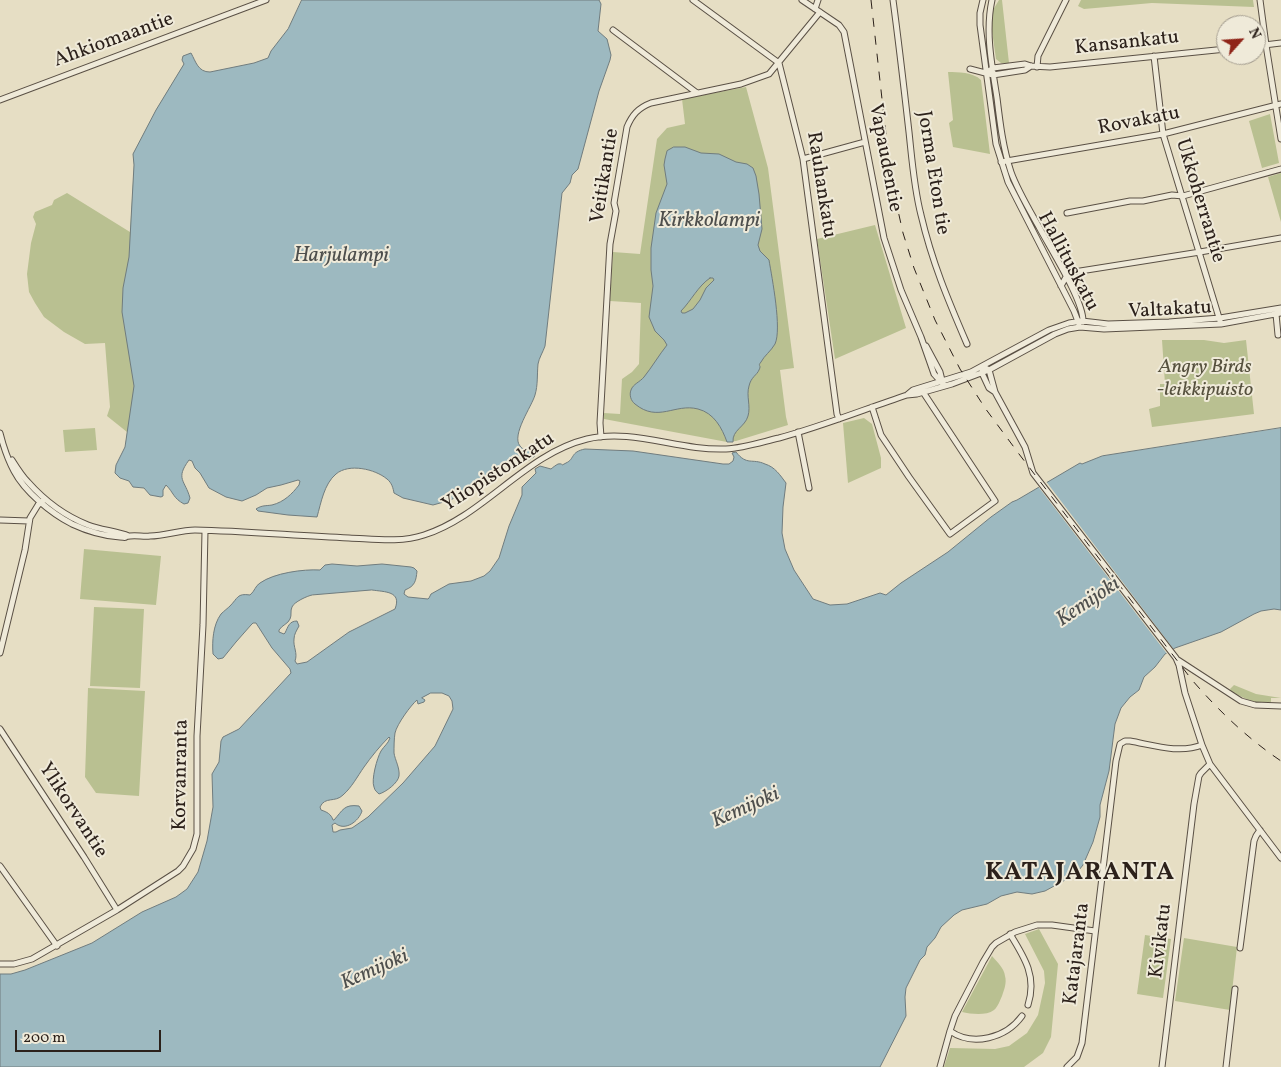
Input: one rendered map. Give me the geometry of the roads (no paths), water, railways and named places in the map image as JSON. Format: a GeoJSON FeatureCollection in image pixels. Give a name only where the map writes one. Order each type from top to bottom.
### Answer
{"type":"FeatureCollection","features":[{"type":"Feature","properties":{"kind":"street","name":"Ahkiomaantie"},"geometry":{"type":"LineString","coordinates":[[0,100],[266,0]]}},
{"type":"Feature","properties":{"kind":"street"},"geometry":{"type":"LineString","coordinates":[[693,0],[779,63]]}},
{"type":"Feature","properties":{"kind":"street","name":"Vapaudentie"},"geometry":{"type":"LineString","coordinates":[[802,0],[839,25],[844,32],[884,238],[908,308],[934,374],[942,382]]}},
{"type":"Feature","properties":{"kind":"street","name":"Veitikantie"},"geometry":{"type":"LineString","coordinates":[[601,437],[600,423],[610,244],[616,211],[614,203],[627,127],[632,116],[639,109],[651,103],[740,84],[769,74],[817,10],[818,0]]}},
{"type":"Feature","properties":{"kind":"street","name":"Jorma Eton tie"},"geometry":{"type":"LineString","coordinates":[[893,0],[920,213],[940,282],[967,344]]}},
{"type":"Feature","properties":{"kind":"street","name":"Hallituskatu"},"geometry":{"type":"LineString","coordinates":[[983,0],[979,18],[985,72],[996,144],[1001,162],[1008,182],[1081,323]]}},
{"type":"Feature","properties":{"kind":"street","name":"Hallituskatu"},"geometry":{"type":"LineString","coordinates":[[992,0],[988,31],[1003,141],[1008,160],[1012,174],[1079,303],[1081,323]]}},
{"type":"Feature","properties":{"kind":"street"},"geometry":{"type":"LineString","coordinates":[[1034,67],[1066,0]]}},
{"type":"Feature","properties":{"kind":"street"},"geometry":{"type":"LineString","coordinates":[[1260,0],[1262,15]]}},
{"type":"Feature","properties":{"kind":"street"},"geometry":{"type":"LineString","coordinates":[[613,30],[697,93]]}},
{"type":"Feature","properties":{"kind":"street"},"geometry":{"type":"LineString","coordinates":[[1281,43],[1266,45],[1278,105],[1281,139]]}},
{"type":"Feature","properties":{"kind":"street","name":"Kansankatu"},"geometry":{"type":"LineString","coordinates":[[985,72],[993,68],[1025,64],[1034,67],[1050,67],[1216,50]]}},
{"type":"Feature","properties":{"kind":"street","name":"Ukkoherrantie"},"geometry":{"type":"LineString","coordinates":[[1154,56],[1163,134],[1220,321]]}},
{"type":"Feature","properties":{"kind":"street","name":"Rauhankatu"},"geometry":{"type":"LineString","coordinates":[[779,63],[803,159],[839,419]]}},
{"type":"Feature","properties":{"kind":"street","name":"Kansankatu"},"geometry":{"type":"LineString","coordinates":[[970,69],[993,75],[1034,67]]}},
{"type":"Feature","properties":{"kind":"street","name":"Rovakatu"},"geometry":{"type":"LineString","coordinates":[[1001,162],[1163,134],[1278,105]]}},
{"type":"Feature","properties":{"kind":"street"},"geometry":{"type":"LineString","coordinates":[[803,159],[865,142]]}},
{"type":"Feature","properties":{"kind":"street"},"geometry":{"type":"LineString","coordinates":[[1067,213],[1130,201],[1143,201],[1172,195],[1182,196],[1281,169]]}},
{"type":"Feature","properties":{"kind":"street"},"geometry":{"type":"LineString","coordinates":[[1034,218],[1030,225],[1038,226]]}},
{"type":"Feature","properties":{"kind":"street"},"geometry":{"type":"LineString","coordinates":[[1061,286],[1066,277],[1074,272],[1281,238]]}},
{"type":"Feature","properties":{"kind":"street","name":"Valtakatu"},"geometry":{"type":"LineString","coordinates":[[1220,321],[1281,308]]}},
{"type":"Feature","properties":{"kind":"street"},"geometry":{"type":"LineString","coordinates":[[1278,335],[1279,314]]}},
{"type":"Feature","properties":{"kind":"street","name":"Valtakatu"},"geometry":{"type":"LineString","coordinates":[[983,366],[1049,330],[1064,324],[1081,323],[1104,329],[1220,321],[1279,314]]}},
{"type":"Feature","properties":{"kind":"street","name":"Valtakatu"},"geometry":{"type":"LineString","coordinates":[[982,373],[1055,334],[1081,323]]}},
{"type":"Feature","properties":{"kind":"street"},"geometry":{"type":"LineString","coordinates":[[995,392],[989,388],[982,373],[983,366],[989,370],[995,392],[1025,447],[1034,473],[1176,658],[1241,701],[1254,705],[1281,706]]}},
{"type":"Feature","properties":{"kind":"street","name":"Yliopistonkatu"},"geometry":{"type":"LineString","coordinates":[[0,433],[7,454],[53,512],[89,531],[124,538],[185,531],[205,531],[396,540],[424,535],[455,520],[539,462],[576,442],[619,436],[684,446],[728,449],[798,432],[907,395],[917,394],[983,366]]}},
{"type":"Feature","properties":{"kind":"street","name":"Yliopistonkatu"},"geometry":{"type":"LineString","coordinates":[[907,395],[912,390],[982,373]]}},
{"type":"Feature","properties":{"kind":"street"},"geometry":{"type":"LineString","coordinates":[[872,407],[881,435],[950,534],[995,500],[923,392]]}},
{"type":"Feature","properties":{"kind":"street"},"geometry":{"type":"LineString","coordinates":[[798,432],[809,488]]}},
{"type":"Feature","properties":{"kind":"street"},"geometry":{"type":"LineString","coordinates":[[0,653],[25,550],[29,521],[43,500]]}},
{"type":"Feature","properties":{"kind":"street"},"geometry":{"type":"LineString","coordinates":[[0,520],[29,521]]}},
{"type":"Feature","properties":{"kind":"street","name":"Korvanranta"},"geometry":{"type":"LineString","coordinates":[[0,964],[14,964],[32,959],[117,910],[178,871],[197,840],[198,736],[205,531]]}},
{"type":"Feature","properties":{"kind":"street"},"geometry":{"type":"LineString","coordinates":[[1176,658],[1185,693],[1210,764],[1281,858]]}},
{"type":"Feature","properties":{"kind":"street"},"geometry":{"type":"LineString","coordinates":[[1182,677],[1184,671],[1190,668]]}},
{"type":"Feature","properties":{"kind":"street","name":"Ylikorvantie"},"geometry":{"type":"LineString","coordinates":[[0,729],[117,910]]}},
{"type":"Feature","properties":{"kind":"street","name":"Katajaranta"},"geometry":{"type":"LineString","coordinates":[[1067,1067],[1077,1057],[1082,1043],[1116,761],[1120,744],[1130,741],[1182,750],[1202,745]]}},
{"type":"Feature","properties":{"kind":"street","name":"Kivikatu"},"geometry":{"type":"LineString","coordinates":[[1162,1067],[1194,804],[1199,776],[1210,764]]}},
{"type":"Feature","properties":{"kind":"street"},"geometry":{"type":"LineString","coordinates":[[1240,948],[1254,841],[1260,830]]}},
{"type":"Feature","properties":{"kind":"street"},"geometry":{"type":"LineString","coordinates":[[0,866],[57,946]]}},
{"type":"Feature","properties":{"kind":"street"},"geometry":{"type":"LineString","coordinates":[[940,1067],[955,1016],[992,947],[1010,934],[1043,924],[1096,931]]}},
{"type":"Feature","properties":{"kind":"street"},"geometry":{"type":"LineString","coordinates":[[1010,934],[1019,948],[1030,974],[1032,988],[1028,1005]]}},
{"type":"Feature","properties":{"kind":"street"},"geometry":{"type":"LineString","coordinates":[[1226,1067],[1235,989]]}},
{"type":"Feature","properties":{"kind":"street"},"geometry":{"type":"LineString","coordinates":[[950,1031],[961,1038],[979,1040],[1002,1034],[1022,1016]]}},
{"type":"Feature","properties":{"kind":"water","name":"Harjulampi"},"geometry":{"type":"Polygon","coordinates":[[[302,0],[599,0],[601,4],[598,31],[607,39],[611,55],[599,91],[578,169],[572,175],[570,183],[562,193],[545,346],[538,364],[535,395],[518,435],[520,446],[525,449],[530,448],[535,456],[529,460],[517,458],[504,465],[495,474],[471,486],[451,500],[433,505],[403,498],[394,493],[390,482],[382,475],[369,470],[355,468],[341,471],[332,478],[324,494],[317,517],[288,515],[258,511],[256,509],[284,500],[299,485],[300,481],[298,480],[267,488],[242,501],[226,497],[209,488],[192,461],[189,460],[183,471],[182,479],[190,498],[188,503],[184,504],[180,502],[166,485],[163,490],[163,496],[150,495],[144,488],[133,487],[129,481],[120,478],[115,473],[116,465],[125,447],[134,386],[122,312],[123,288],[129,257],[133,154],[156,110],[184,64],[183,56],[191,53],[196,63],[206,72],[254,63],[268,58],[271,51],[288,29],[302,0]]]}},
{"type":"Feature","properties":{"kind":"water","name":"Kirkkolampi"},"geometry":{"type":"Polygon","coordinates":[[[674,147],[685,147],[701,153],[719,154],[736,162],[747,164],[753,168],[756,176],[762,229],[758,245],[760,251],[769,260],[776,303],[777,337],[775,344],[762,360],[758,372],[750,383],[748,390],[748,416],[734,434],[733,442],[727,442],[717,422],[704,411],[682,408],[651,412],[635,404],[631,398],[630,392],[632,388],[644,377],[667,345],[655,331],[649,317],[653,286],[651,248],[656,213],[667,184],[664,165],[667,151],[674,147]],[[710,278],[702,285],[681,311],[682,313],[693,309],[706,288],[714,280],[710,278]]]}},
{"type":"Feature","properties":{"kind":"water","name":"Kemijoki"},"geometry":{"type":"Polygon","coordinates":[[[1281,428],[1281,610],[1261,611],[1221,632],[1175,648],[1165,654],[1144,677],[1139,690],[1121,708],[1115,724],[1109,771],[1100,805],[1100,817],[1093,842],[1083,865],[1067,879],[1045,891],[1032,894],[1017,892],[1001,896],[987,904],[962,910],[941,927],[927,947],[925,955],[920,960],[906,988],[906,1016],[880,1067],[0,1067],[0,974],[11,974],[25,970],[92,943],[142,912],[176,897],[187,889],[198,872],[207,841],[213,807],[212,774],[219,762],[221,741],[223,737],[239,729],[291,673],[256,623],[251,625],[223,658],[218,659],[213,654],[216,623],[221,614],[238,597],[250,595],[258,584],[289,572],[320,570],[325,565],[357,566],[382,564],[414,568],[417,571],[416,578],[413,585],[405,590],[404,594],[408,597],[428,599],[431,594],[449,584],[471,581],[484,576],[490,571],[499,558],[509,526],[522,495],[522,487],[536,473],[535,469],[540,466],[551,469],[558,464],[563,465],[577,452],[585,449],[633,451],[723,464],[729,464],[733,461],[732,453],[736,452],[743,459],[769,465],[786,483],[782,533],[785,549],[794,570],[813,599],[830,605],[847,604],[880,593],[886,595],[948,552],[1012,502],[1080,463],[1082,464],[1102,456],[1281,428]],[[372,590],[312,595],[293,605],[290,619],[280,628],[279,632],[284,634],[290,623],[297,621],[299,626],[294,635],[294,642],[295,661],[297,664],[307,662],[349,632],[395,609],[397,603],[394,596],[387,592],[372,590]],[[431,693],[422,698],[425,700],[424,702],[418,704],[417,700],[414,702],[396,729],[394,753],[399,776],[394,784],[379,794],[373,784],[378,759],[389,737],[346,792],[337,799],[327,800],[322,804],[321,810],[329,814],[333,820],[350,806],[359,806],[362,811],[355,822],[347,826],[335,823],[332,825],[333,832],[352,828],[368,817],[403,783],[435,746],[453,709],[449,696],[442,693],[431,693]]]}},
{"type":"Feature","properties":{"kind":"railway"},"geometry":{"type":"LineString","coordinates":[[871,0],[885,126],[895,197],[903,233],[914,268],[935,320],[960,369],[985,408],[1019,454],[1192,680],[1234,724],[1281,761]]}},
{"type":"Feature","properties":{"kind":"district","name":"KATAJARANTA"},"geometry":{"type":"Point","coordinates":[1080,874]}},
{"type":"Feature","properties":{"kind":"park label","name":"Angry Birds -leikkipuisto"},"geometry":{"type":"Point","coordinates":[1205,380]}}]}
